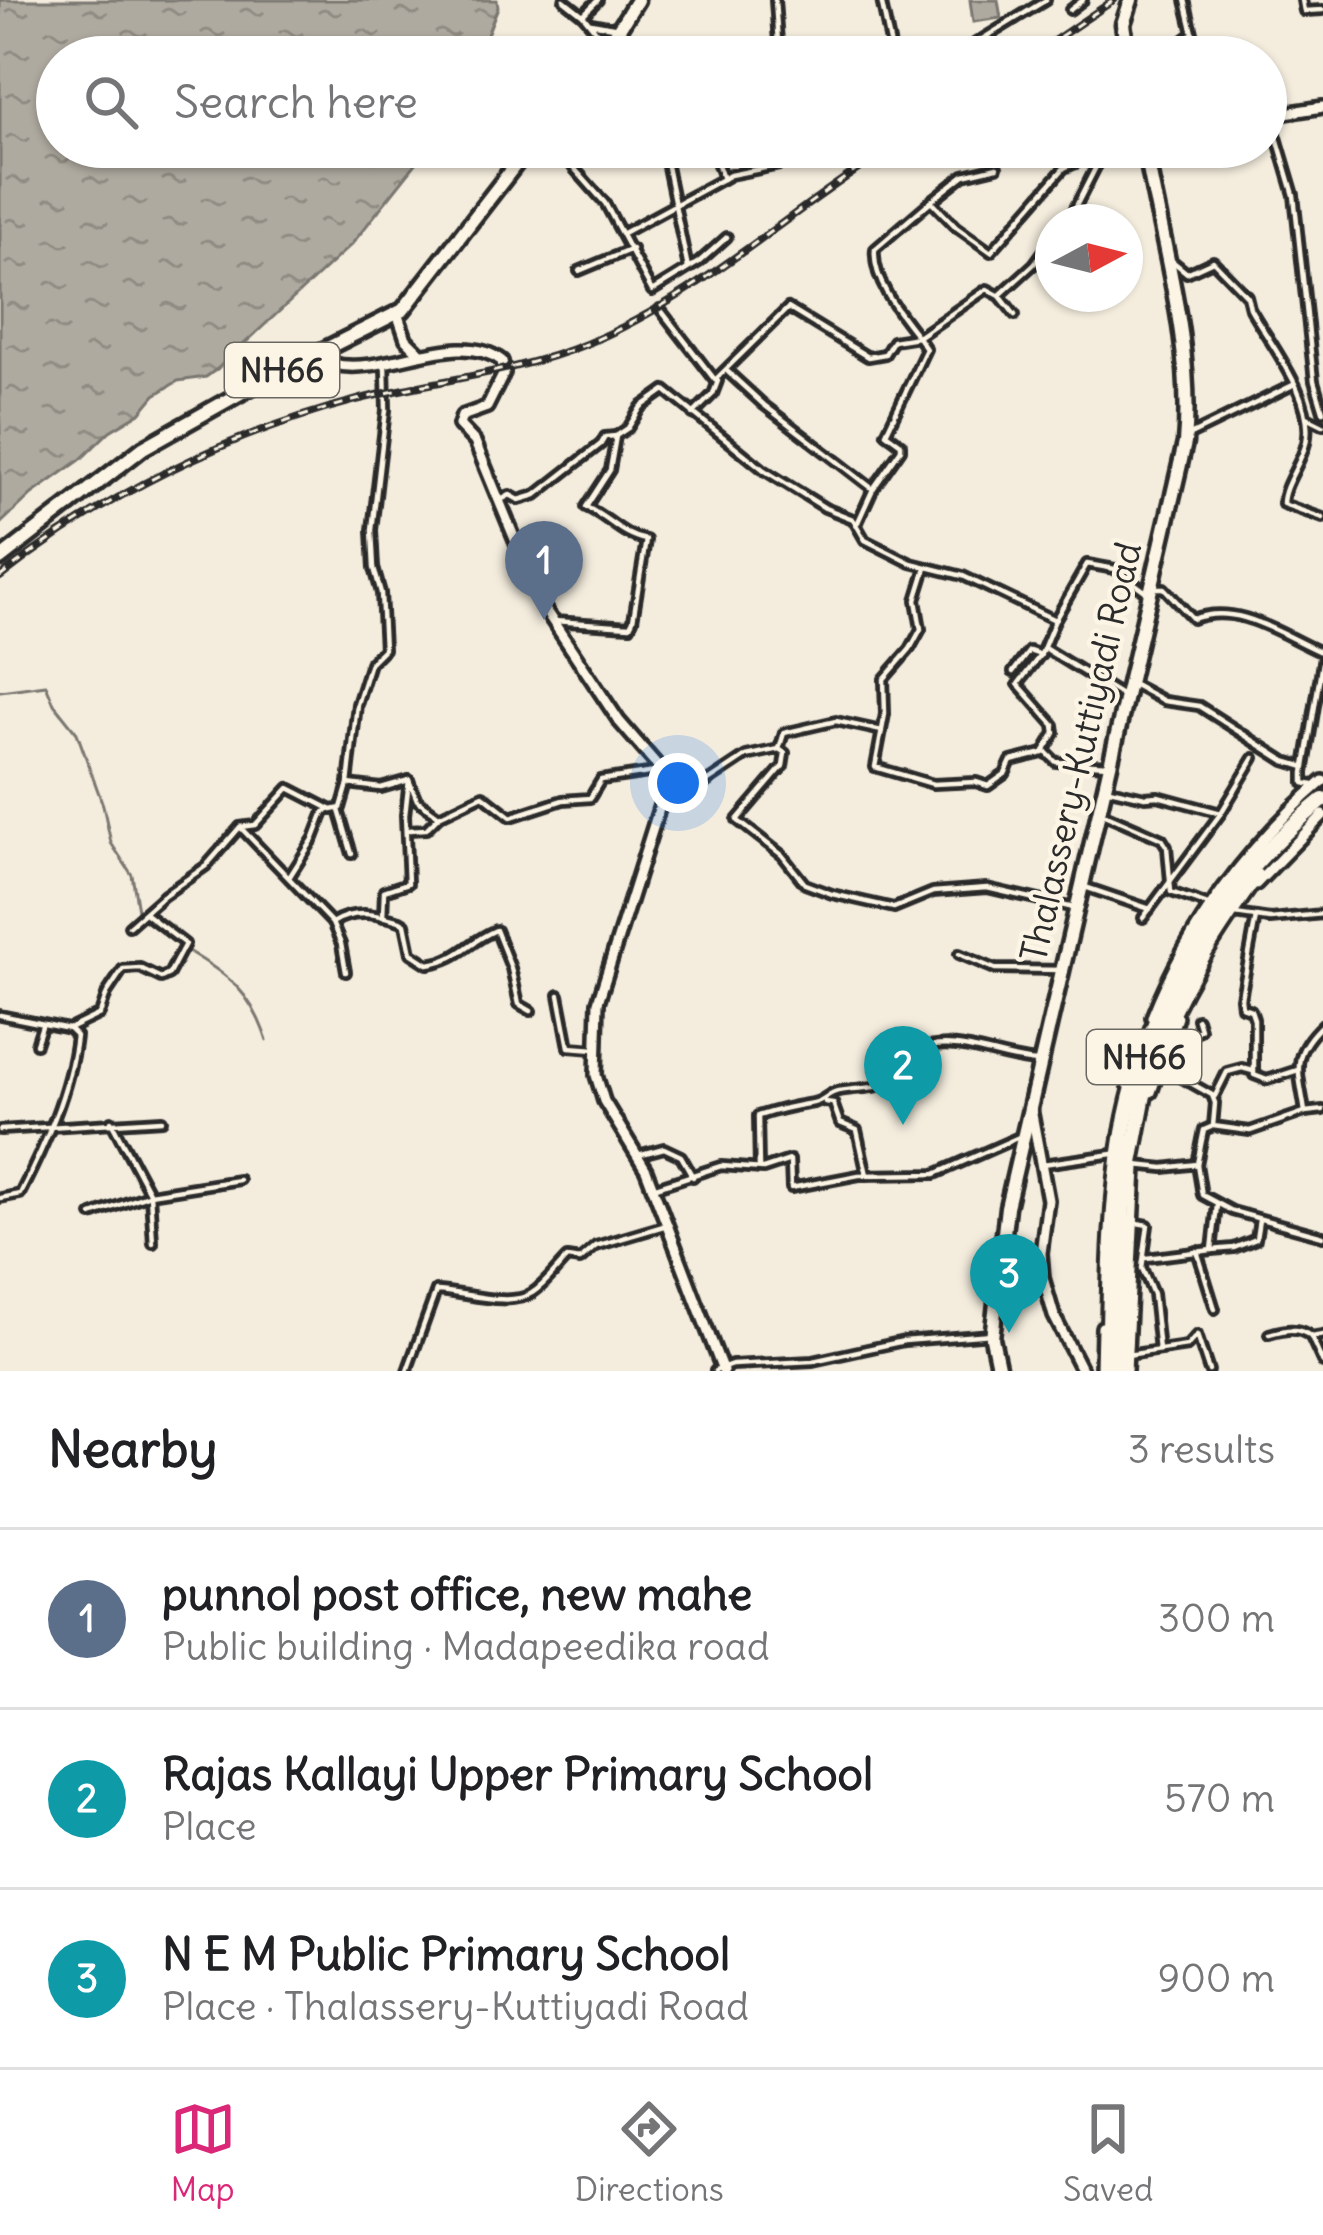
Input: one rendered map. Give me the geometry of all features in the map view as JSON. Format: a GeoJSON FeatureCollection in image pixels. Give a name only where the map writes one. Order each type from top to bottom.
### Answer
{"type":"FeatureCollection","features":[{"type":"Feature","properties":{"kind":"highway","name":"NH66"},"geometry":{"type":"LineString","coordinates":[[1105,1371],[1117,1177],[1130,1100],[1145,1054],[1200,936],[1246,872],[1322,798]]}},
{"type":"Feature","properties":{"kind":"highway","name":"NH66"},"geometry":{"type":"LineString","coordinates":[[1122,1371],[1123,1204],[1145,1082],[1158,1042],[1208,943],[1257,873],[1322,798]]}},
{"type":"Feature","properties":{"kind":"main road"},"geometry":{"type":"LineString","coordinates":[[613,36],[637,0]]}},
{"type":"Feature","properties":{"kind":"main road"},"geometry":{"type":"LineString","coordinates":[[1125,36],[1123,24],[1131,0]]}},
{"type":"Feature","properties":{"kind":"main road"},"geometry":{"type":"LineString","coordinates":[[1287,112],[1323,106]]}},
{"type":"Feature","properties":{"kind":"main road","name":"NH66"},"geometry":{"type":"LineString","coordinates":[[0,559],[143,448],[397,313],[512,168]]}},
{"type":"Feature","properties":{"kind":"main road","name":"Thalassery-Kuttiyadi Road"},"geometry":{"type":"LineString","coordinates":[[998,1371],[992,1334],[1007,1207],[1185,438],[1189,394],[1185,354],[1147,168]]}},
{"type":"Feature","properties":{"kind":"main road"},"geometry":{"type":"LineString","coordinates":[[397,313],[406,339],[422,355]]}},
{"type":"Feature","properties":{"kind":"main road"},"geometry":{"type":"LineString","coordinates":[[325,349],[330,361],[363,369],[477,349],[503,364],[504,373],[487,407],[462,416],[459,424],[475,442],[542,605],[619,721],[664,777],[598,1002],[596,1075],[604,1100],[653,1188],[720,1370]]}},
{"type":"Feature","properties":{"kind":"main road"},"geometry":{"type":"LineString","coordinates":[[1105,1371],[1113,1154],[1141,1044],[1179,958],[1210,906],[1267,832],[1322,798]]}},
{"type":"Feature","properties":{"kind":"main road"},"geometry":{"type":"LineString","coordinates":[[1122,1371],[1127,1355],[1136,1165],[1159,1060],[1196,978],[1234,914],[1322,798]]}},
{"type":"Feature","properties":{"kind":"main road"},"geometry":{"type":"LineString","coordinates":[[1030,1104],[1048,1200],[1043,1278],[1054,1316],[1082,1371]]}},
{"type":"Feature","properties":{"kind":"street"},"geometry":{"type":"LineString","coordinates":[[564,0],[591,23],[597,36]]}},
{"type":"Feature","properties":{"kind":"street"},"geometry":{"type":"LineString","coordinates":[[583,15],[598,0]]}},
{"type":"Feature","properties":{"kind":"street"},"geometry":{"type":"LineString","coordinates":[[775,0],[778,36]]}},
{"type":"Feature","properties":{"kind":"street"},"geometry":{"type":"LineString","coordinates":[[881,0],[889,36]]}},
{"type":"Feature","properties":{"kind":"street"},"geometry":{"type":"LineString","coordinates":[[992,36],[1046,0]]}},
{"type":"Feature","properties":{"kind":"street"},"geometry":{"type":"LineString","coordinates":[[1070,10],[1082,0]]}},
{"type":"Feature","properties":{"kind":"street"},"geometry":{"type":"LineString","coordinates":[[1185,0],[1193,33],[1189,36]]}},
{"type":"Feature","properties":{"kind":"street"},"geometry":{"type":"LineString","coordinates":[[1302,0],[1304,11],[1323,10]]}},
{"type":"Feature","properties":{"kind":"street"},"geometry":{"type":"LineString","coordinates":[[591,23],[618,28]]}},
{"type":"Feature","properties":{"kind":"street"},"geometry":{"type":"LineString","coordinates":[[578,168],[623,233],[652,292],[727,237]]}},
{"type":"Feature","properties":{"kind":"street"},"geometry":{"type":"LineString","coordinates":[[666,168],[688,268]]}},
{"type":"Feature","properties":{"kind":"street"},"geometry":{"type":"LineString","coordinates":[[719,168],[723,179]]}},
{"type":"Feature","properties":{"kind":"street"},"geometry":{"type":"LineString","coordinates":[[623,233],[723,179],[768,168]]}},
{"type":"Feature","properties":{"kind":"street"},"geometry":{"type":"LineString","coordinates":[[993,168],[964,175],[880,242],[873,254],[895,308],[926,349],[886,434],[902,446],[857,523],[865,540],[926,568],[963,576],[1055,620]]}},
{"type":"Feature","properties":{"kind":"street"},"geometry":{"type":"LineString","coordinates":[[931,201],[980,248],[992,252],[1064,168]]}},
{"type":"Feature","properties":{"kind":"street"},"geometry":{"type":"LineString","coordinates":[[1077,204],[1095,168]]}},
{"type":"Feature","properties":{"kind":"street"},"geometry":{"type":"LineString","coordinates":[[1285,168],[1294,195],[1314,381],[1323,411]]}},
{"type":"Feature","properties":{"kind":"street"},"geometry":{"type":"LineString","coordinates":[[579,271],[632,249]]}},
{"type":"Feature","properties":{"kind":"street"},"geometry":{"type":"LineString","coordinates":[[1166,261],[1175,260],[1187,273],[1210,261],[1217,263],[1247,296],[1304,400],[1307,417],[1298,470],[1283,504],[1323,518]]}},
{"type":"Feature","properties":{"kind":"street"},"geometry":{"type":"LineString","coordinates":[[1000,296],[1035,263]]}},
{"type":"Feature","properties":{"kind":"street"},"geometry":{"type":"LineString","coordinates":[[694,414],[713,394],[718,379],[788,308],[868,357],[885,354],[893,341],[918,337],[982,291],[992,290],[1015,315]]}},
{"type":"Feature","properties":{"kind":"street"},"geometry":{"type":"LineString","coordinates":[[660,309],[711,378],[718,379]]}},
{"type":"Feature","properties":{"kind":"street"},"geometry":{"type":"LineString","coordinates":[[352,854],[336,810],[348,784],[357,704],[370,663],[384,649],[382,593],[374,568],[372,530],[386,410],[385,364]]}},
{"type":"Feature","properties":{"kind":"street"},"geometry":{"type":"LineString","coordinates":[[727,371],[873,489]]}},
{"type":"Feature","properties":{"kind":"street"},"geometry":{"type":"LineString","coordinates":[[1185,438],[1293,385]]}},
{"type":"Feature","properties":{"kind":"street"},"geometry":{"type":"LineString","coordinates":[[499,501],[510,495],[519,500],[536,495],[605,437],[628,428],[634,413],[665,390],[764,470],[857,523]]}},
{"type":"Feature","properties":{"kind":"street"},"geometry":{"type":"LineString","coordinates":[[1307,417],[1323,425]]}},
{"type":"Feature","properties":{"kind":"street"},"geometry":{"type":"LineString","coordinates":[[553,621],[630,626],[646,540],[628,537],[612,519],[586,507],[610,470],[616,436]]}},
{"type":"Feature","properties":{"kind":"street"},"geometry":{"type":"LineString","coordinates":[[926,568],[916,600],[921,629],[884,679],[875,767],[933,784],[976,782],[988,787],[1005,775],[1011,761],[1045,752],[1054,725],[1018,684],[1042,651],[1087,564],[1115,569],[1150,591],[1164,588],[1193,619],[1213,612],[1237,616],[1323,654],[1304,783],[1322,798]]}},
{"type":"Feature","properties":{"kind":"street"},"geometry":{"type":"LineString","coordinates":[[1013,672],[1029,651],[1042,651],[1127,689],[1199,706],[1285,761],[1305,767]]}},
{"type":"Feature","properties":{"kind":"street"},"geometry":{"type":"LineString","coordinates":[[779,748],[784,733],[836,721],[882,730]]}},
{"type":"Feature","properties":{"kind":"street"},"geometry":{"type":"LineString","coordinates":[[406,830],[426,829],[440,816],[483,795],[511,817],[563,800],[590,798],[601,780],[664,777],[693,785],[714,781],[746,756],[779,748]]}},
{"type":"Feature","properties":{"kind":"street"},"geometry":{"type":"LineString","coordinates":[[779,748],[785,753],[783,766],[736,820],[782,855],[806,884],[894,908],[933,892],[987,888],[1076,909]]}},
{"type":"Feature","properties":{"kind":"street"},"geometry":{"type":"LineString","coordinates":[[1045,752],[1056,762],[1109,765]]}},
{"type":"Feature","properties":{"kind":"street"},"geometry":{"type":"LineString","coordinates":[[1143,918],[1221,813],[1253,758]]}},
{"type":"Feature","properties":{"kind":"street"},"geometry":{"type":"LineString","coordinates":[[348,784],[381,788],[409,780]]}},
{"type":"Feature","properties":{"kind":"street"},"geometry":{"type":"LineString","coordinates":[[409,780],[417,800],[440,816]]}},
{"type":"Feature","properties":{"kind":"street"},"geometry":{"type":"LineString","coordinates":[[383,917],[384,891],[409,883],[409,780]]}},
{"type":"Feature","properties":{"kind":"street"},"geometry":{"type":"LineString","coordinates":[[129,926],[206,866],[240,827],[255,825],[289,788],[336,810]]}},
{"type":"Feature","properties":{"kind":"street"},"geometry":{"type":"LineString","coordinates":[[1104,788],[1221,813]]}},
{"type":"Feature","properties":{"kind":"street"},"geometry":{"type":"LineString","coordinates":[[290,876],[324,812],[336,810]]}},
{"type":"Feature","properties":{"kind":"street"},"geometry":{"type":"LineString","coordinates":[[1098,812],[1162,839],[1169,887],[1176,896],[1210,906]]}},
{"type":"Feature","properties":{"kind":"street"},"geometry":{"type":"LineString","coordinates":[[240,827],[332,923],[346,972]]}},
{"type":"Feature","properties":{"kind":"street"},"geometry":{"type":"LineString","coordinates":[[1081,886],[1150,909]]}},
{"type":"Feature","properties":{"kind":"street"},"geometry":{"type":"LineString","coordinates":[[332,923],[358,914],[405,924],[411,953],[428,964],[454,960],[473,940],[496,930],[518,1004],[531,1010]]}},
{"type":"Feature","properties":{"kind":"street"},"geometry":{"type":"LineString","coordinates":[[1234,914],[1323,914]]}},
{"type":"Feature","properties":{"kind":"street"},"geometry":{"type":"LineString","coordinates":[[69,1030],[100,1014],[122,969],[140,968],[161,978],[169,974],[185,944],[142,916]]}},
{"type":"Feature","properties":{"kind":"street"},"geometry":{"type":"LineString","coordinates":[[1253,1071],[1255,1019],[1241,1003],[1256,917]]}},
{"type":"Feature","properties":{"kind":"street"},"geometry":{"type":"LineString","coordinates":[[959,954],[995,969],[1061,970]]}},
{"type":"Feature","properties":{"kind":"street"},"geometry":{"type":"LineString","coordinates":[[559,995],[569,1046],[595,1048]]}},
{"type":"Feature","properties":{"kind":"street"},"geometry":{"type":"LineString","coordinates":[[0,1015],[69,1030],[76,1036],[50,1126],[20,1194],[0,1198]]}},
{"type":"Feature","properties":{"kind":"street"},"geometry":{"type":"LineString","coordinates":[[1197,1019],[1200,1029],[1189,1037],[1188,1053],[1173,1073],[1214,1099]]}},
{"type":"Feature","properties":{"kind":"street"},"geometry":{"type":"LineString","coordinates":[[1304,1112],[1300,1049],[1323,1024]]}},
{"type":"Feature","properties":{"kind":"street"},"geometry":{"type":"LineString","coordinates":[[36,1044],[42,1026]]}},
{"type":"Feature","properties":{"kind":"street"},"geometry":{"type":"LineString","coordinates":[[819,1102],[831,1092],[868,1090],[897,1081],[916,1051],[926,1047],[969,1046],[1011,1061],[1040,1062]]}},
{"type":"Feature","properties":{"kind":"street"},"geometry":{"type":"LineString","coordinates":[[1213,1126],[1214,1099],[1227,1072],[1242,1068],[1267,1080],[1298,1070]]}},
{"type":"Feature","properties":{"kind":"street"},"geometry":{"type":"LineString","coordinates":[[758,1168],[758,1116],[819,1102],[833,1103],[840,1123],[857,1130],[867,1175]]}},
{"type":"Feature","properties":{"kind":"street"},"geometry":{"type":"LineString","coordinates":[[1323,1110],[1250,1131],[1213,1126],[1204,1130],[1197,1164],[1202,1195],[1217,1205],[1323,1236]]}},
{"type":"Feature","properties":{"kind":"street"},"geometry":{"type":"LineString","coordinates":[[112,1120],[150,1194],[153,1244]]}},
{"type":"Feature","properties":{"kind":"street"},"geometry":{"type":"LineString","coordinates":[[0,1130],[161,1120]]}},
{"type":"Feature","properties":{"kind":"street"},"geometry":{"type":"LineString","coordinates":[[653,1188],[721,1166],[758,1168],[790,1160],[791,1188],[867,1175],[934,1174],[1023,1136]]}},
{"type":"Feature","properties":{"kind":"street"},"geometry":{"type":"LineString","coordinates":[[638,1155],[664,1148],[681,1156],[692,1178]]}},
{"type":"Feature","properties":{"kind":"street"},"geometry":{"type":"LineString","coordinates":[[1043,1164],[1113,1154]]}},
{"type":"Feature","properties":{"kind":"street"},"geometry":{"type":"LineString","coordinates":[[1136,1165],[1197,1164]]}},
{"type":"Feature","properties":{"kind":"street"},"geometry":{"type":"LineString","coordinates":[[92,1215],[150,1194],[239,1180]]}},
{"type":"Feature","properties":{"kind":"street"},"geometry":{"type":"LineString","coordinates":[[1212,1250],[1217,1205]]}},
{"type":"Feature","properties":{"kind":"street"},"geometry":{"type":"LineString","coordinates":[[1146,1258],[1234,1248],[1256,1239],[1259,1220]]}},
{"type":"Feature","properties":{"kind":"street"},"geometry":{"type":"LineString","coordinates":[[1131,1222],[1148,1226],[1142,1268],[1154,1294],[1159,1350]]}},
{"type":"Feature","properties":{"kind":"street"},"geometry":{"type":"LineString","coordinates":[[407,1371],[436,1292],[470,1292],[498,1300],[530,1295],[567,1258],[580,1260],[596,1246],[667,1225]]}},
{"type":"Feature","properties":{"kind":"street"},"geometry":{"type":"LineString","coordinates":[[1197,1251],[1215,1309]]}},
{"type":"Feature","properties":{"kind":"street"},"geometry":{"type":"LineString","coordinates":[[1269,1334],[1304,1330],[1323,1363]]}},
{"type":"Feature","properties":{"kind":"street"},"geometry":{"type":"LineString","coordinates":[[720,1370],[813,1360],[904,1341],[992,1334]]}},
{"type":"Feature","properties":{"kind":"street"},"geometry":{"type":"LineString","coordinates":[[1127,1355],[1187,1346],[1197,1335],[1209,1371]]}},
{"type":"Feature","properties":{"kind":"street"},"geometry":{"type":"LineString","coordinates":[[1311,1337],[1323,1335]]}},
{"type":"Feature","properties":{"kind":"water"},"geometry":{"type":"Polygon","coordinates":[[[0,0],[497,0],[486,36],[36,36],[36,168],[412,168],[352,244],[217,369],[206,377],[178,381],[155,395],[140,413],[110,431],[0,524],[0,0]]]}},
{"type":"Feature","properties":{"kind":"water"},"geometry":{"type":"Polygon","coordinates":[[[970,0],[998,0],[1001,18],[973,22],[970,0]]]}},
{"type":"Feature","properties":{"kind":"waterway"},"geometry":{"type":"LineString","coordinates":[[0,691],[46,685],[77,733],[111,843],[132,875],[139,916],[180,946]]}},
{"type":"Feature","properties":{"kind":"waterway"},"geometry":{"type":"LineString","coordinates":[[186,950],[237,987],[254,1010],[267,1041]]}},
{"type":"Feature","properties":{"kind":"railway"},"geometry":{"type":"LineString","coordinates":[[1061,36],[1114,0]]}},
{"type":"Feature","properties":{"kind":"railway"},"geometry":{"type":"LineString","coordinates":[[0,577],[124,494],[262,430],[357,400],[530,363],[628,325],[705,278],[860,168]]}},
{"type":"Feature","properties":{"kind":"place","name":"punnol post office, new mahe"},"geometry":{"type":"Point","coordinates":[544,620]}},
{"type":"Feature","properties":{"kind":"place","name":"Rajas Kallayi Upper Primary School"},"geometry":{"type":"Point","coordinates":[903,1125]}},
{"type":"Feature","properties":{"kind":"place","name":"N E M Public Primary School"},"geometry":{"type":"Point","coordinates":[1009,1333]}}]}
